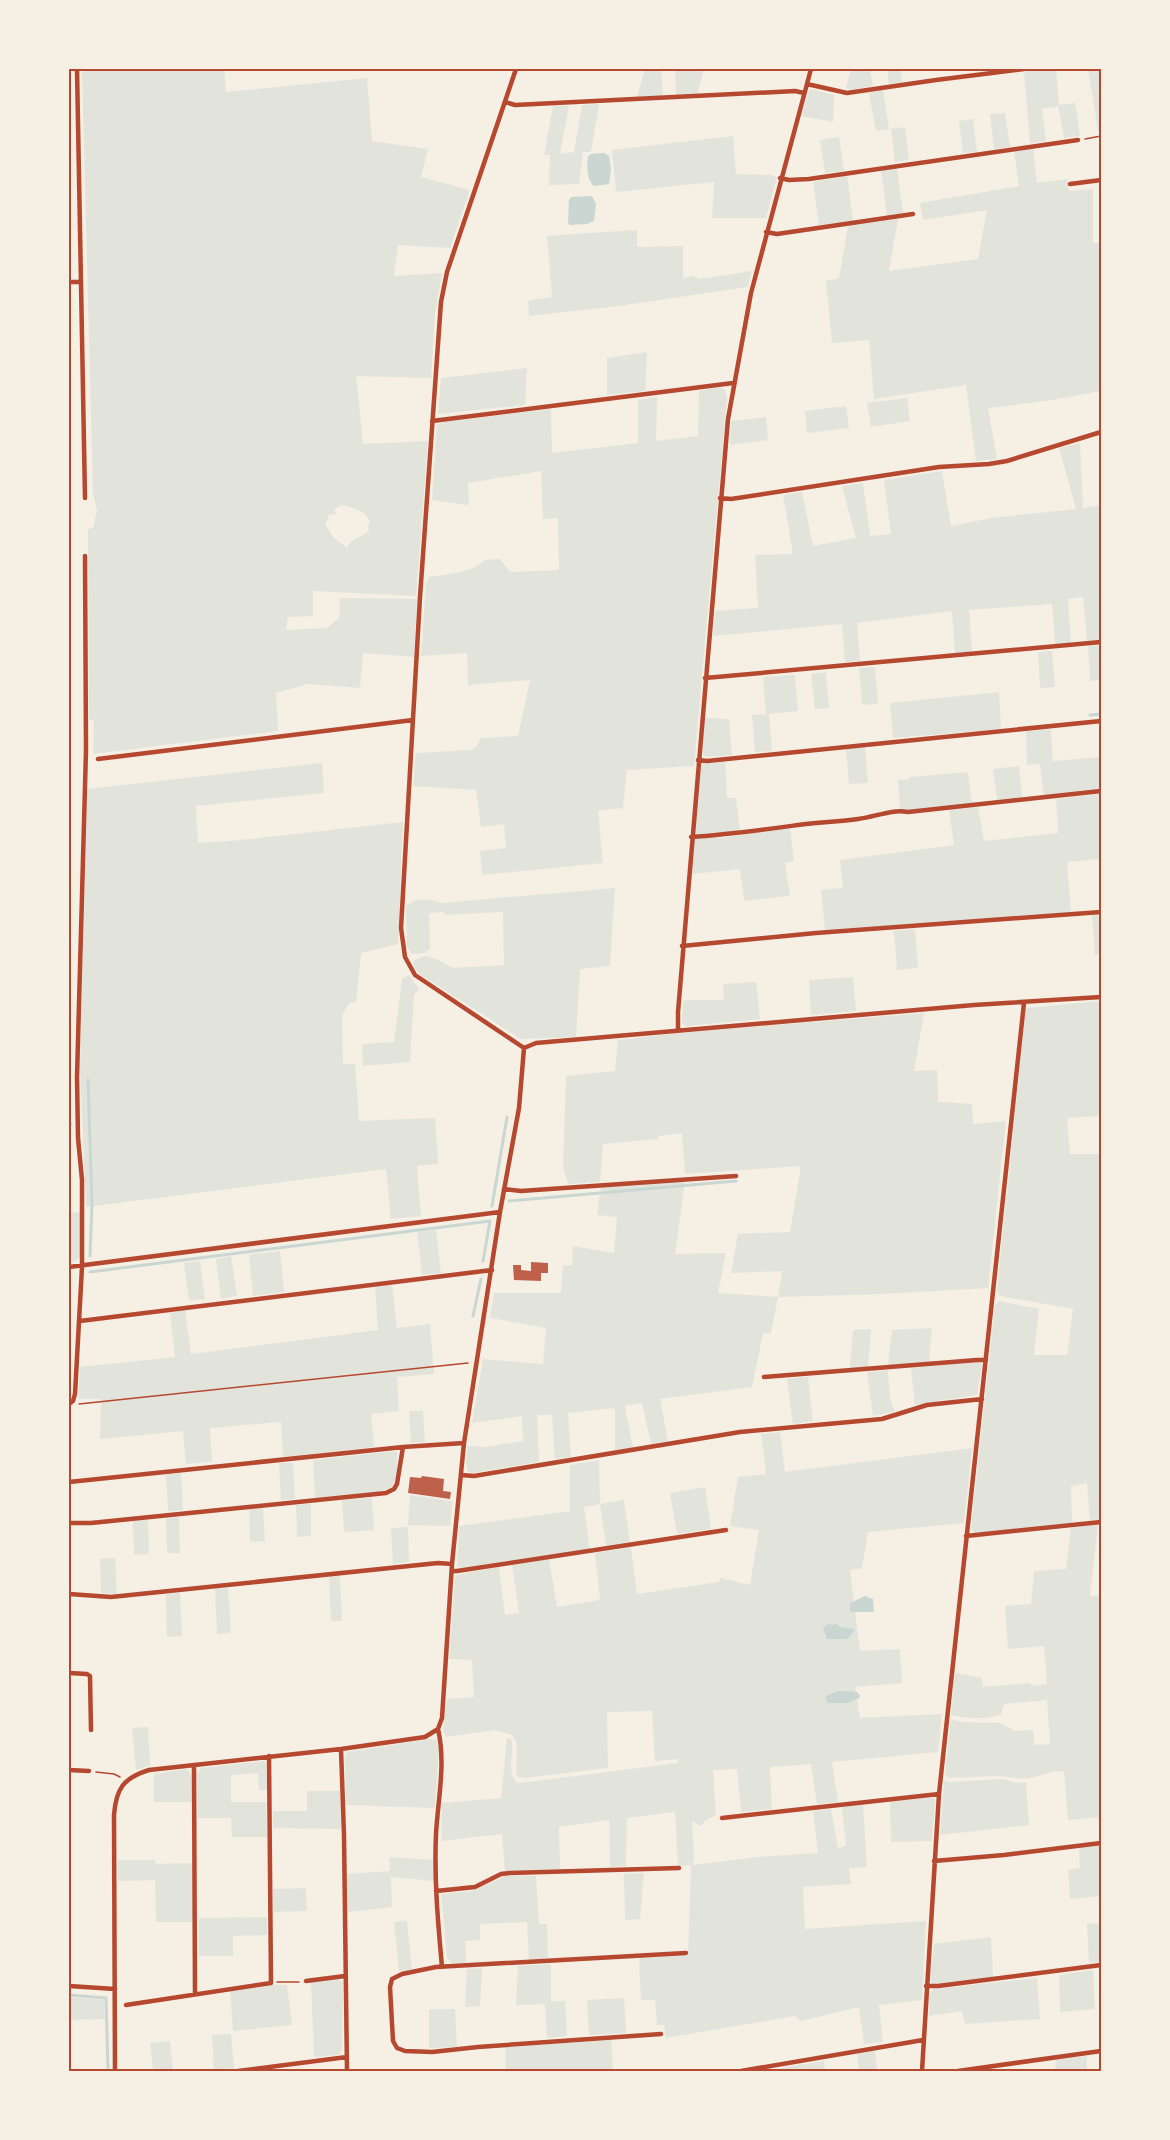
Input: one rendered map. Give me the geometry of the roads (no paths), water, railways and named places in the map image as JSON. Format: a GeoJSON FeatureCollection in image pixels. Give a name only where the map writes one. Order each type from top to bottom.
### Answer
{"type":"FeatureCollection","features":[{"type":"Feature","properties":{"kind":"street"},"geometry":{"type":"LineString","coordinates":[[77,69],[85,498]]}},
{"type":"Feature","properties":{"kind":"street"},"geometry":{"type":"LineString","coordinates":[[516,69],[447,272],[441,302],[401,928],[405,957],[415,975],[524,1048]]}},
{"type":"Feature","properties":{"kind":"street"},"geometry":{"type":"LineString","coordinates":[[678,1030],[691,837],[720,498],[733,383],[766,232],[811,69]]}},
{"type":"Feature","properties":{"kind":"street"},"geometry":{"type":"LineString","coordinates":[[807,84],[847,93],[1024,69]]}},
{"type":"Feature","properties":{"kind":"street"},"geometry":{"type":"LineString","coordinates":[[505,102],[515,105],[795,91],[804,93]]}},
{"type":"Feature","properties":{"kind":"street"},"geometry":{"type":"LineString","coordinates":[[780,178],[808,179],[1078,140]]}},
{"type":"Feature","properties":{"kind":"street"},"geometry":{"type":"LineString","coordinates":[[1071,184],[1101,180]]}},
{"type":"Feature","properties":{"kind":"street"},"geometry":{"type":"LineString","coordinates":[[766,232],[777,234],[913,214]]}},
{"type":"Feature","properties":{"kind":"street"},"geometry":{"type":"LineString","coordinates":[[69,282],[81,282]]}},
{"type":"Feature","properties":{"kind":"street"},"geometry":{"type":"LineString","coordinates":[[432,421],[733,383]]}},
{"type":"Feature","properties":{"kind":"street"},"geometry":{"type":"LineString","coordinates":[[720,498],[731,499],[939,467],[989,464],[1101,432]]}},
{"type":"Feature","properties":{"kind":"street"},"geometry":{"type":"LineString","coordinates":[[70,1404],[75,1394],[82,1267],[82,1180],[78,1137],[77,1077],[86,750],[85,556]]}},
{"type":"Feature","properties":{"kind":"street"},"geometry":{"type":"LineString","coordinates":[[705,678],[1101,642]]}},
{"type":"Feature","properties":{"kind":"street"},"geometry":{"type":"LineString","coordinates":[[98,759],[413,720]]}},
{"type":"Feature","properties":{"kind":"street"},"geometry":{"type":"LineString","coordinates":[[698,760],[1101,721]]}},
{"type":"Feature","properties":{"kind":"street"},"geometry":{"type":"LineString","coordinates":[[691,837],[858,819],[873,817],[880,813],[1101,791]]}},
{"type":"Feature","properties":{"kind":"street"},"geometry":{"type":"LineString","coordinates":[[682,946],[816,933],[1101,912]]}},
{"type":"Feature","properties":{"kind":"street"},"geometry":{"type":"LineString","coordinates":[[524,1048],[536,1043],[678,1030],[974,1005],[1101,997]]}},
{"type":"Feature","properties":{"kind":"street"},"geometry":{"type":"LineString","coordinates":[[922,2071],[939,1794],[1024,1003]]}},
{"type":"Feature","properties":{"kind":"street"},"geometry":{"type":"LineString","coordinates":[[442,1967],[436,1890],[436,1834],[441,1770],[441,1743],[438,1729],[442,1718],[452,1564],[464,1443],[500,1212],[519,1108],[524,1048]]}},
{"type":"Feature","properties":{"kind":"street"},"geometry":{"type":"LineString","coordinates":[[69,1137],[78,1137]]}},
{"type":"Feature","properties":{"kind":"street"},"geometry":{"type":"LineString","coordinates":[[504,1189],[521,1191],[736,1176]]}},
{"type":"Feature","properties":{"kind":"street"},"geometry":{"type":"LineString","coordinates":[[69,1268],[500,1212]]}},
{"type":"Feature","properties":{"kind":"street"},"geometry":{"type":"LineString","coordinates":[[80,1321],[492,1270]]}},
{"type":"Feature","properties":{"kind":"street"},"geometry":{"type":"LineString","coordinates":[[764,1377],[986,1360]]}},
{"type":"Feature","properties":{"kind":"street"},"geometry":{"type":"LineString","coordinates":[[461,1475],[474,1476],[740,1432],[882,1419],[927,1405],[982,1399]]}},
{"type":"Feature","properties":{"kind":"street"},"geometry":{"type":"LineString","coordinates":[[69,1482],[403,1447],[464,1443]]}},
{"type":"Feature","properties":{"kind":"street"},"geometry":{"type":"LineString","coordinates":[[69,1523],[90,1523],[386,1493],[394,1489],[397,1484],[403,1447]]}},
{"type":"Feature","properties":{"kind":"street"},"geometry":{"type":"LineString","coordinates":[[966,1536],[1101,1522]]}},
{"type":"Feature","properties":{"kind":"street"},"geometry":{"type":"LineString","coordinates":[[452,1570],[469,1570],[726,1530]]}},
{"type":"Feature","properties":{"kind":"street"},"geometry":{"type":"LineString","coordinates":[[69,1594],[111,1597],[438,1563],[452,1564]]}},
{"type":"Feature","properties":{"kind":"street"},"geometry":{"type":"LineString","coordinates":[[69,1673],[90,1676],[91,1730]]}},
{"type":"Feature","properties":{"kind":"street"},"geometry":{"type":"LineString","coordinates":[[115,2071],[114,1815],[118,1792],[126,1782],[136,1774],[149,1770],[341,1749],[425,1737],[438,1729]]}},
{"type":"Feature","properties":{"kind":"street"},"geometry":{"type":"LineString","coordinates":[[341,1749],[347,2071]]}},
{"type":"Feature","properties":{"kind":"street"},"geometry":{"type":"LineString","coordinates":[[126,2005],[271,1983],[269,1756]]}},
{"type":"Feature","properties":{"kind":"street"},"geometry":{"type":"LineString","coordinates":[[194,1765],[195,1994]]}},
{"type":"Feature","properties":{"kind":"street"},"geometry":{"type":"LineString","coordinates":[[69,1770],[89,1771]]}},
{"type":"Feature","properties":{"kind":"street"},"geometry":{"type":"LineString","coordinates":[[722,1818],[939,1794]]}},
{"type":"Feature","properties":{"kind":"street"},"geometry":{"type":"LineString","coordinates":[[934,1861],[1101,1843]]}},
{"type":"Feature","properties":{"kind":"street"},"geometry":{"type":"LineString","coordinates":[[436,1890],[475,1887],[501,1874],[510,1873],[679,1868]]}},
{"type":"Feature","properties":{"kind":"street"},"geometry":{"type":"LineString","coordinates":[[662,2034],[432,2052],[405,2051],[397,2048],[393,2041],[390,1987],[392,1979],[402,1974],[442,1967],[686,1953]]}},
{"type":"Feature","properties":{"kind":"street"},"geometry":{"type":"LineString","coordinates":[[926,1986],[1024,1977],[1101,1965]]}},
{"type":"Feature","properties":{"kind":"street"},"geometry":{"type":"LineString","coordinates":[[306,1981],[345,1976]]}},
{"type":"Feature","properties":{"kind":"street"},"geometry":{"type":"LineString","coordinates":[[69,1986],[115,1989]]}},
{"type":"Feature","properties":{"kind":"street"},"geometry":{"type":"LineString","coordinates":[[741,2071],[923,2040]]}},
{"type":"Feature","properties":{"kind":"street"},"geometry":{"type":"LineString","coordinates":[[958,2071],[1101,2051]]}},
{"type":"Feature","properties":{"kind":"street"},"geometry":{"type":"LineString","coordinates":[[238,2071],[347,2057]]}},
{"type":"Feature","properties":{"kind":"waterway"},"geometry":{"type":"LineString","coordinates":[[1090,715],[1101,714]]}},
{"type":"Feature","properties":{"kind":"waterway"},"geometry":{"type":"LineString","coordinates":[[88,1080],[92,1204],[90,1256]]}},
{"type":"Feature","properties":{"kind":"waterway"},"geometry":{"type":"LineString","coordinates":[[492,1206],[507,1117]]}},
{"type":"Feature","properties":{"kind":"waterway"},"geometry":{"type":"LineString","coordinates":[[509,1201],[736,1181]]}},
{"type":"Feature","properties":{"kind":"waterway"},"geometry":{"type":"LineString","coordinates":[[90,1272],[490,1221],[483,1261]]}},
{"type":"Feature","properties":{"kind":"waterway"},"geometry":{"type":"LineString","coordinates":[[473,1316],[481,1279]]}},
{"type":"Feature","properties":{"kind":"waterway"},"geometry":{"type":"LineString","coordinates":[[69,1995],[106,1998],[108,2071]]}}]}
